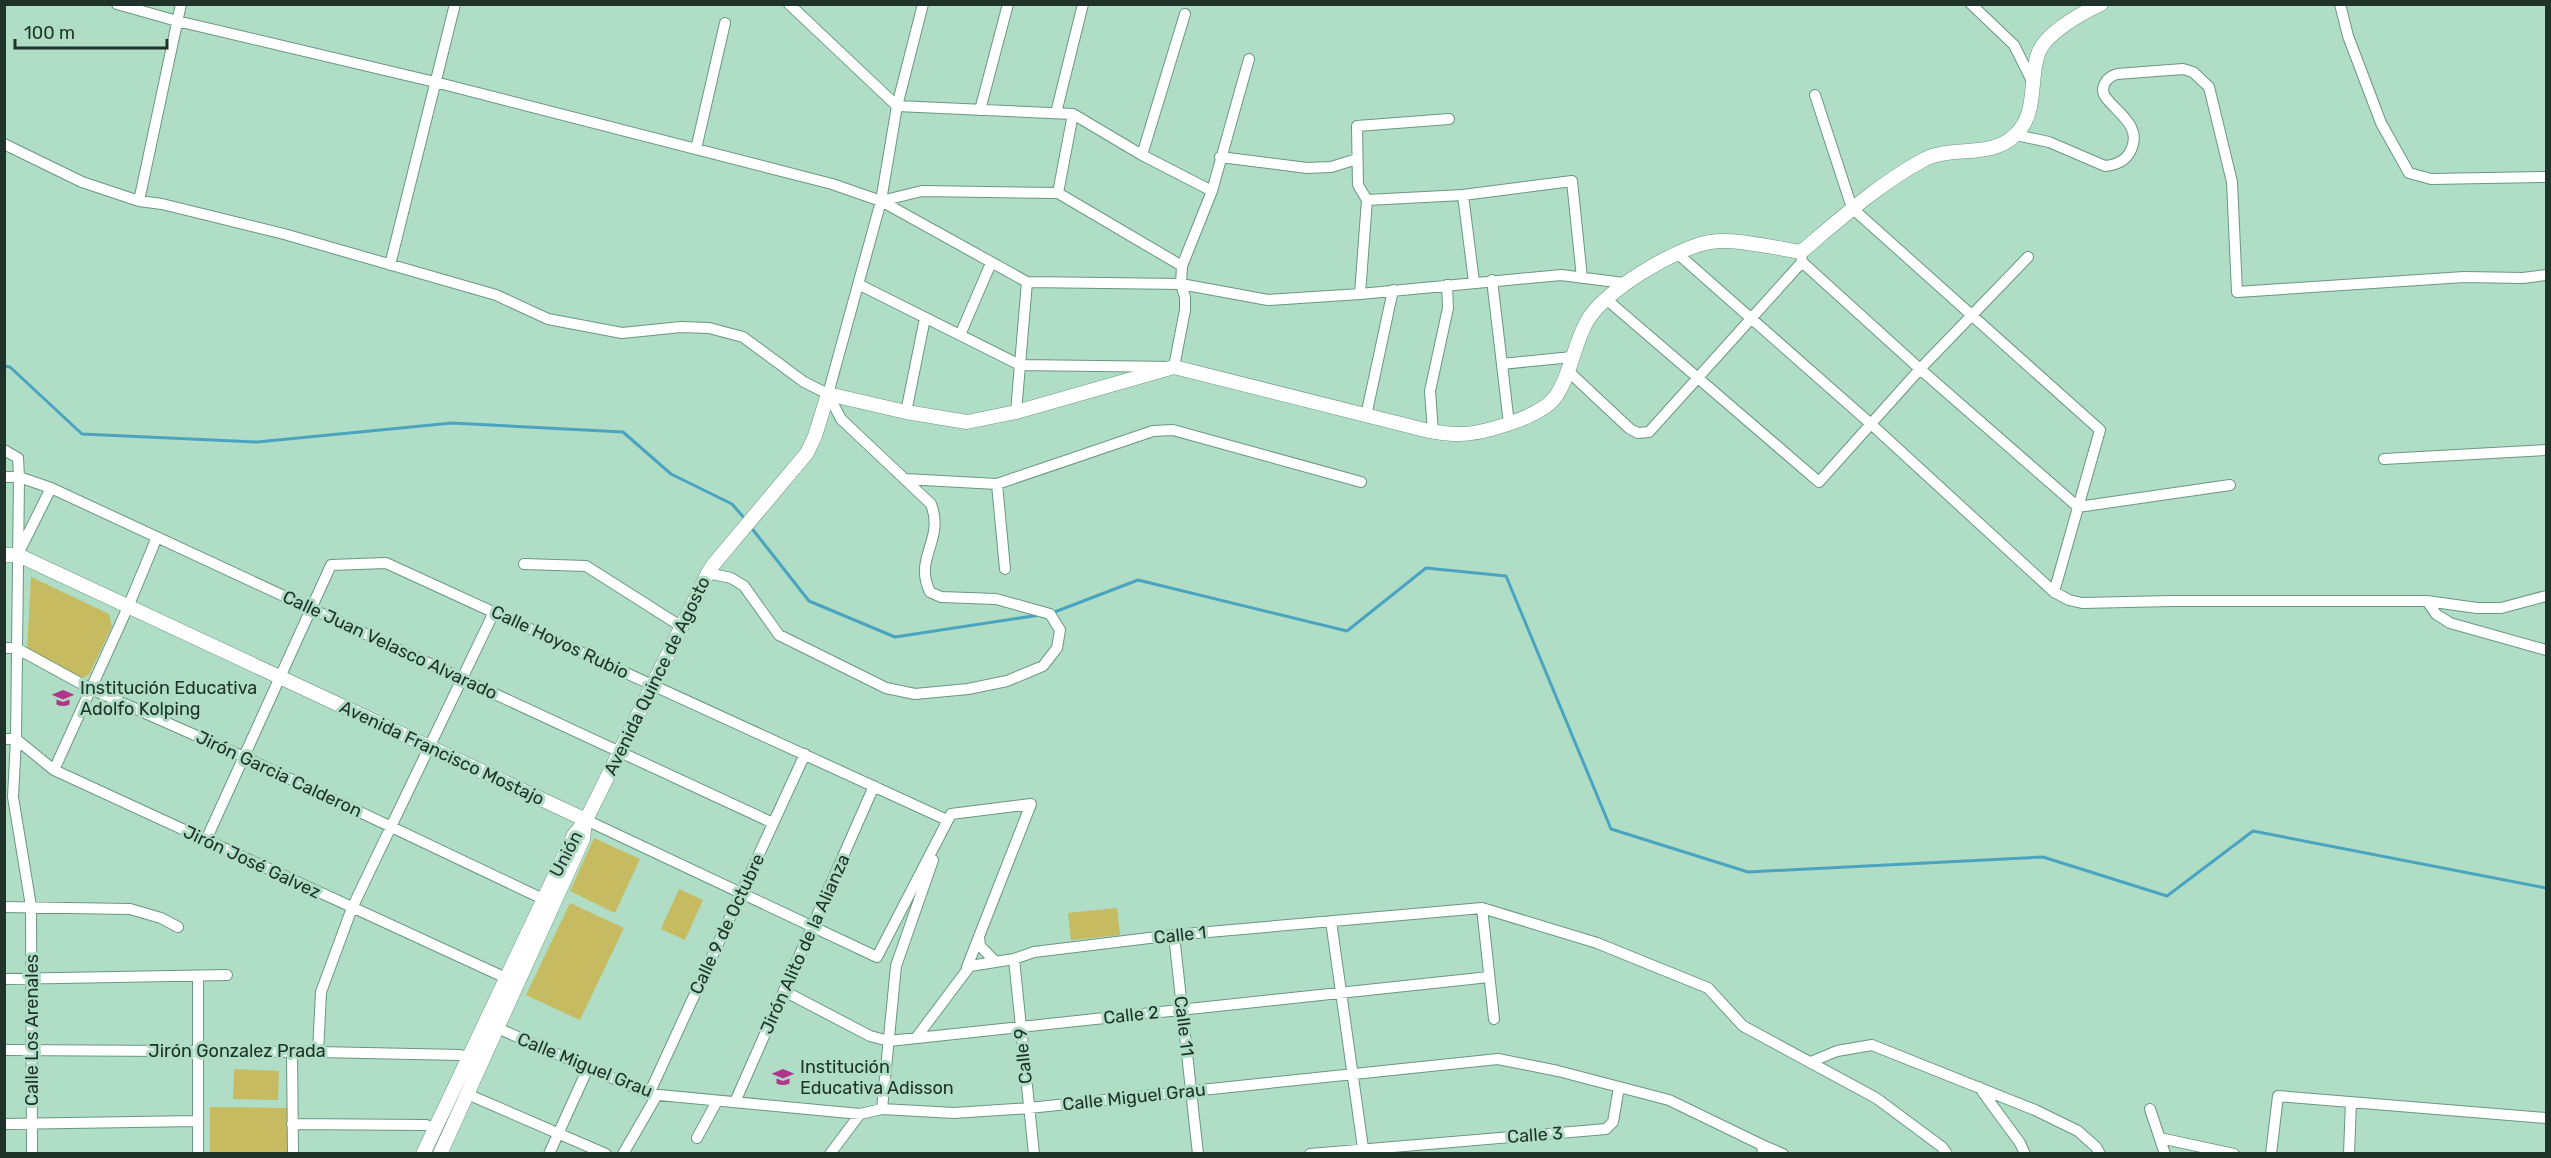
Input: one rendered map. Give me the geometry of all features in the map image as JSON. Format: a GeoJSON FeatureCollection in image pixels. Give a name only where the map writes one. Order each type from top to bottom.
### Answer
{"type":"FeatureCollection","features":[{"type":"Feature","properties":{"kind":"street"},"geometry":{"type":"LineString","coordinates":[[117,4],[177,21],[435,82],[832,184],[881,201],[1027,282],[1181,284],[1268,300],[1360,294],[1561,275],[1624,283]]}},
{"type":"Feature","properties":{"kind":"street"},"geometry":{"type":"LineString","coordinates":[[140,201],[181,4]]}},
{"type":"Feature","properties":{"kind":"street"},"geometry":{"type":"LineString","coordinates":[[390,265],[455,4]]}},
{"type":"Feature","properties":{"kind":"street"},"geometry":{"type":"LineString","coordinates":[[789,4],[897,106],[1074,114],[1142,155],[1212,191]]}},
{"type":"Feature","properties":{"kind":"street"},"geometry":{"type":"LineString","coordinates":[[708,573],[731,578],[744,586],[779,635],[886,688],[915,694],[968,689],[1007,681],[1043,666],[1057,648],[1060,630],[1050,614],[996,599],[941,597],[930,592],[924,580],[925,563],[936,527],[936,515],[931,504],[841,419],[828,393],[881,201],[897,106],[923,4]]}},
{"type":"Feature","properties":{"kind":"street"},"geometry":{"type":"LineString","coordinates":[[980,110],[1008,4]]}},
{"type":"Feature","properties":{"kind":"street"},"geometry":{"type":"LineString","coordinates":[[1056,113],[1083,4]]}},
{"type":"Feature","properties":{"kind":"street"},"geometry":{"type":"LineString","coordinates":[[1971,4],[2014,45],[2033,83]]}},
{"type":"Feature","properties":{"kind":"street"},"geometry":{"type":"LineString","coordinates":[[1502,364],[1569,363],[1630,429],[1638,433],[1649,432],[1751,320],[1802,257],[1852,208],[1926,159],[1947,152],[1985,150],[2002,145],[2016,135],[2026,121],[2031,105],[2038,52],[2043,42],[2081,8],[2101,4]]}},
{"type":"Feature","properties":{"kind":"street"},"geometry":{"type":"LineString","coordinates":[[2340,4],[2348,36],[2381,123],[2409,173],[2431,179],[2547,177]]}},
{"type":"Feature","properties":{"kind":"street"},"geometry":{"type":"LineString","coordinates":[[1142,155],[1185,14]]}},
{"type":"Feature","properties":{"kind":"street"},"geometry":{"type":"LineString","coordinates":[[696,149],[725,23]]}},
{"type":"Feature","properties":{"kind":"street"},"geometry":{"type":"LineString","coordinates":[[1174,367],[1185,310],[1185,297],[1181,284],[1182,266],[1212,191],[1249,59]]}},
{"type":"Feature","properties":{"kind":"street"},"geometry":{"type":"LineString","coordinates":[[2016,135],[2049,142],[2105,166],[2114,165],[2129,155],[2134,138],[2128,121],[2105,97],[2103,87],[2108,78],[2117,74],[2183,69],[2193,72],[2209,87],[2232,182],[2237,292],[2464,277],[2523,278],[2547,275]]}},
{"type":"Feature","properties":{"kind":"street"},"geometry":{"type":"LineString","coordinates":[[1815,95],[1852,208],[2100,430],[2054,592]]}},
{"type":"Feature","properties":{"kind":"street"},"geometry":{"type":"LineString","coordinates":[[1058,193],[1074,114]]}},
{"type":"Feature","properties":{"kind":"street"},"geometry":{"type":"LineString","coordinates":[[1360,294],[1367,200],[1358,185],[1357,126],[1449,119]]}},
{"type":"Feature","properties":{"kind":"street"},"geometry":{"type":"LineString","coordinates":[[4,144],[82,182],[140,201],[162,204],[284,234],[496,295],[548,319],[622,333],[681,327],[709,328],[743,337],[804,382],[828,393],[906,412],[967,422],[1016,411],[1174,367]]}},
{"type":"Feature","properties":{"kind":"street"},"geometry":{"type":"LineString","coordinates":[[1220,157],[1307,168],[1331,167],[1357,159]]}},
{"type":"Feature","properties":{"kind":"street"},"geometry":{"type":"LineString","coordinates":[[1367,200],[1463,195],[1572,181],[1582,278]]}},
{"type":"Feature","properties":{"kind":"street"},"geometry":{"type":"LineString","coordinates":[[881,201],[922,190],[1058,193],[1182,266]]}},
{"type":"Feature","properties":{"kind":"street"},"geometry":{"type":"LineString","coordinates":[[1463,195],[1474,282]]}},
{"type":"Feature","properties":{"kind":"street"},"geometry":{"type":"LineString","coordinates":[[858,284],[1020,365],[1174,367],[1366,416],[1433,432],[1458,435],[1509,424],[1542,410],[1556,396],[1586,322],[1606,299],[1624,283],[1678,254],[1710,242],[1727,242],[1802,257],[1920,369],[2078,507],[2230,485]]}},
{"type":"Feature","properties":{"kind":"street"},"geometry":{"type":"LineString","coordinates":[[1678,254],[1871,424],[2054,592],[2070,600],[2082,603],[2427,601],[2477,608],[2501,608],[2547,596]]}},
{"type":"Feature","properties":{"kind":"street"},"geometry":{"type":"LineString","coordinates":[[1606,299],[1819,482],[1920,369],[2028,256]]}},
{"type":"Feature","properties":{"kind":"street"},"geometry":{"type":"LineString","coordinates":[[960,335],[991,263]]}},
{"type":"Feature","properties":{"kind":"street"},"geometry":{"type":"LineString","coordinates":[[1492,280],[1509,424]]}},
{"type":"Feature","properties":{"kind":"street"},"geometry":{"type":"LineString","coordinates":[[1016,411],[1027,282]]}},
{"type":"Feature","properties":{"kind":"street"},"geometry":{"type":"LineString","coordinates":[[1433,432],[1430,391],[1448,308],[1447,285]]}},
{"type":"Feature","properties":{"kind":"street"},"geometry":{"type":"LineString","coordinates":[[1366,416],[1393,290]]}},
{"type":"Feature","properties":{"kind":"street"},"geometry":{"type":"LineString","coordinates":[[906,412],[925,318]]}},
{"type":"Feature","properties":{"kind":"street","name":"Avenida Quince de Agosto"},"geometry":{"type":"LineString","coordinates":[[586,820],[708,573],[736,537],[787,480],[812,444],[828,393]]}},
{"type":"Feature","properties":{"kind":"street"},"geometry":{"type":"LineString","coordinates":[[905,478],[997,484],[1153,431],[1173,430],[1360,482]]}},
{"type":"Feature","properties":{"kind":"street"},"geometry":{"type":"LineString","coordinates":[[4,450],[18,458],[19,477]]}},
{"type":"Feature","properties":{"kind":"street"},"geometry":{"type":"LineString","coordinates":[[2384,459],[2547,450]]}},
{"type":"Feature","properties":{"kind":"street","name":"Calle Juan Velasco Alvarado"},"geometry":{"type":"LineString","coordinates":[[4,477],[19,477],[51,488],[773,823]]}},
{"type":"Feature","properties":{"kind":"street","name":"Calle Los Arenales"},"geometry":{"type":"LineString","coordinates":[[19,477],[11,555],[10,648],[16,739],[13,797],[31,906],[32,1154]]}},
{"type":"Feature","properties":{"kind":"street"},"geometry":{"type":"LineString","coordinates":[[997,484],[1005,569]]}},
{"type":"Feature","properties":{"kind":"street"},"geometry":{"type":"LineString","coordinates":[[11,555],[51,488]]}},
{"type":"Feature","properties":{"kind":"street"},"geometry":{"type":"LineString","coordinates":[[54,770],[157,537]]}},
{"type":"Feature","properties":{"kind":"street","name":"Avenida Francisco Mostajo"},"geometry":{"type":"LineString","coordinates":[[11,555],[128,607],[878,957],[947,820]]}},
{"type":"Feature","properties":{"kind":"street","name":"Calle Hoyos Rubio"},"geometry":{"type":"LineString","coordinates":[[310,609],[332,565],[386,563],[947,820]]}},
{"type":"Feature","properties":{"kind":"street"},"geometry":{"type":"LineString","coordinates":[[524,564],[586,566],[682,627]]}},
{"type":"Feature","properties":{"kind":"street"},"geometry":{"type":"LineString","coordinates":[[2427,601],[2436,614],[2450,623],[2547,650]]}},
{"type":"Feature","properties":{"kind":"street"},"geometry":{"type":"LineString","coordinates":[[206,840],[281,678],[310,609]]}},
{"type":"Feature","properties":{"kind":"street"},"geometry":{"type":"LineString","coordinates":[[318,1052],[321,992],[352,908],[494,612]]}},
{"type":"Feature","properties":{"kind":"street","name":"Jirón Garcia Calderon"},"geometry":{"type":"LineString","coordinates":[[10,648],[91,689],[244,757],[543,899]]}},
{"type":"Feature","properties":{"kind":"street"},"geometry":{"type":"LineString","coordinates":[[4,739],[16,739]]}},
{"type":"Feature","properties":{"kind":"street","name":"Jirón José Galvez"},"geometry":{"type":"LineString","coordinates":[[16,739],[54,770],[506,978]]}},
{"type":"Feature","properties":{"kind":"street","name":"Calle 9 de Octubre"},"geometry":{"type":"LineString","coordinates":[[623,1154],[653,1095],[741,893],[805,754]]}},
{"type":"Feature","properties":{"kind":"street","name":"Jirón Alito de la Alianza"},"geometry":{"type":"LineString","coordinates":[[735,1102],[874,786]]}},
{"type":"Feature","properties":{"kind":"street"},"geometry":{"type":"LineString","coordinates":[[882,1109],[896,966],[947,820],[951,814],[960,812],[1030,804],[967,967],[916,1038]]}},
{"type":"Feature","properties":{"kind":"street","name":"Unión"},"geometry":{"type":"LineString","coordinates":[[423,1154],[574,835],[586,820]]}},
{"type":"Feature","properties":{"kind":"street","name":"Unión"},"geometry":{"type":"LineString","coordinates":[[440,1154],[583,839],[586,820]]}},
{"type":"Feature","properties":{"kind":"street"},"geometry":{"type":"LineString","coordinates":[[4,907],[130,909],[161,918],[178,927]]}},
{"type":"Feature","properties":{"kind":"street"},"geometry":{"type":"LineString","coordinates":[[1494,1019],[1482,908],[1597,943],[1708,988],[1743,1026],[1813,1061],[1876,1098],[1942,1147],[1947,1154]]}},
{"type":"Feature","properties":{"kind":"street","name":"Calle 1"},"geometry":{"type":"LineString","coordinates":[[967,967],[1014,959],[1034,952],[1174,935],[1482,908]]}},
{"type":"Feature","properties":{"kind":"street"},"geometry":{"type":"LineString","coordinates":[[1332,921],[1363,1148]]}},
{"type":"Feature","properties":{"kind":"street","name":"Calle 11"},"geometry":{"type":"LineString","coordinates":[[1174,935],[1193,1091],[1198,1154]]}},
{"type":"Feature","properties":{"kind":"street"},"geometry":{"type":"LineString","coordinates":[[979,936],[980,946],[996,962]]}},
{"type":"Feature","properties":{"kind":"street","name":"Calle 9"},"geometry":{"type":"LineString","coordinates":[[1014,959],[1034,1154]]}},
{"type":"Feature","properties":{"kind":"street"},"geometry":{"type":"LineString","coordinates":[[4,979],[228,975]]}},
{"type":"Feature","properties":{"kind":"street"},"geometry":{"type":"LineString","coordinates":[[198,976],[198,1154]]}},
{"type":"Feature","properties":{"kind":"street","name":"Calle 2"},"geometry":{"type":"LineString","coordinates":[[784,992],[870,1036],[889,1041],[1489,977]]}},
{"type":"Feature","properties":{"kind":"street","name":"Calle Miguel Grau"},"geometry":{"type":"LineString","coordinates":[[497,1028],[653,1095],[860,1114],[882,1109],[954,1113],[1029,1108],[1498,1059],[1558,1071],[1669,1100],[1763,1149],[1783,1154]]}},
{"type":"Feature","properties":{"kind":"street"},"geometry":{"type":"LineString","coordinates":[[1813,1061],[1837,1051],[1872,1045],[2035,1110],[2078,1131],[2096,1147],[2100,1154]]}},
{"type":"Feature","properties":{"kind":"street","name":"Jirón Gonzalez Prada"},"geometry":{"type":"LineString","coordinates":[[4,1050],[292,1051],[468,1057]]}},
{"type":"Feature","properties":{"kind":"street"},"geometry":{"type":"LineString","coordinates":[[292,1051],[293,1154]]}},
{"type":"Feature","properties":{"kind":"street"},"geometry":{"type":"LineString","coordinates":[[549,1154],[588,1068]]}},
{"type":"Feature","properties":{"kind":"street","name":"Calle 3"},"geometry":{"type":"LineString","coordinates":[[1310,1154],[1606,1129],[1613,1122],[1619,1087]]}},
{"type":"Feature","properties":{"kind":"street"},"geometry":{"type":"LineString","coordinates":[[1978,1087],[2020,1143],[2025,1154]]}},
{"type":"Feature","properties":{"kind":"street"},"geometry":{"type":"LineString","coordinates":[[467,1094],[606,1154]]}},
{"type":"Feature","properties":{"kind":"street"},"geometry":{"type":"LineString","coordinates":[[2271,1154],[2278,1096],[2547,1118]]}},
{"type":"Feature","properties":{"kind":"street"},"geometry":{"type":"LineString","coordinates":[[697,1138],[717,1101]]}},
{"type":"Feature","properties":{"kind":"street"},"geometry":{"type":"LineString","coordinates":[[2349,1154],[2351,1102]]}},
{"type":"Feature","properties":{"kind":"street"},"geometry":{"type":"LineString","coordinates":[[2150,1109],[2165,1154]]}},
{"type":"Feature","properties":{"kind":"street"},"geometry":{"type":"LineString","coordinates":[[830,1154],[860,1114]]}},
{"type":"Feature","properties":{"kind":"street"},"geometry":{"type":"LineString","coordinates":[[4,1124],[198,1122]]}},
{"type":"Feature","properties":{"kind":"street"},"geometry":{"type":"LineString","coordinates":[[292,1124],[426,1125],[435,1128]]}},
{"type":"Feature","properties":{"kind":"street"},"geometry":{"type":"LineString","coordinates":[[2160,1138],[2234,1154]]}},
{"type":"Feature","properties":{"kind":"shaded area"},"geometry":{"type":"Polygon","coordinates":[[[31,577],[109,614],[112,626],[89,675],[81,679],[27,650],[31,577]]]}},
{"type":"Feature","properties":{"kind":"shaded area"},"geometry":{"type":"Polygon","coordinates":[[[594,838],[640,859],[615,913],[570,891],[594,838]]]}},
{"type":"Feature","properties":{"kind":"shaded area"},"geometry":{"type":"Polygon","coordinates":[[[679,889],[703,900],[685,940],[661,929],[679,889]]]}},
{"type":"Feature","properties":{"kind":"shaded area"},"geometry":{"type":"Polygon","coordinates":[[[570,903],[624,928],[580,1020],[526,995],[570,903]]]}},
{"type":"Feature","properties":{"kind":"shaded area"},"geometry":{"type":"Polygon","coordinates":[[[1117,908],[1120,935],[1071,940],[1068,913],[1117,908]]]}},
{"type":"Feature","properties":{"kind":"shaded area"},"geometry":{"type":"Polygon","coordinates":[[[234,1069],[279,1071],[278,1100],[233,1099],[234,1069]]]}},
{"type":"Feature","properties":{"kind":"shaded area"},"geometry":{"type":"Polygon","coordinates":[[[210,1107],[287,1108],[287,1153],[210,1153],[210,1107]]]}},
{"type":"Feature","properties":{"kind":"waterway"},"geometry":{"type":"LineString","coordinates":[[4,366],[10,367],[82,434],[257,442],[452,423],[623,432],[671,474],[732,504],[746,520]]}},
{"type":"Feature","properties":{"kind":"waterway"},"geometry":{"type":"LineString","coordinates":[[750,526],[809,601],[895,637],[1040,615]]}},
{"type":"Feature","properties":{"kind":"waterway"},"geometry":{"type":"LineString","coordinates":[[1052,613],[1138,580],[1347,631],[1426,568],[1506,576],[1611,829],[1748,872],[2043,857],[2167,896],[2253,831],[2546,888]]}},
{"type":"Feature","properties":{"kind":"place","name":"Institución Educativa Adolfo Kolping"},"geometry":{"type":"Point","coordinates":[63,698]}},
{"type":"Feature","properties":{"kind":"place","name":"Institución Educativa Adisson"},"geometry":{"type":"Point","coordinates":[783,1077]}}]}
